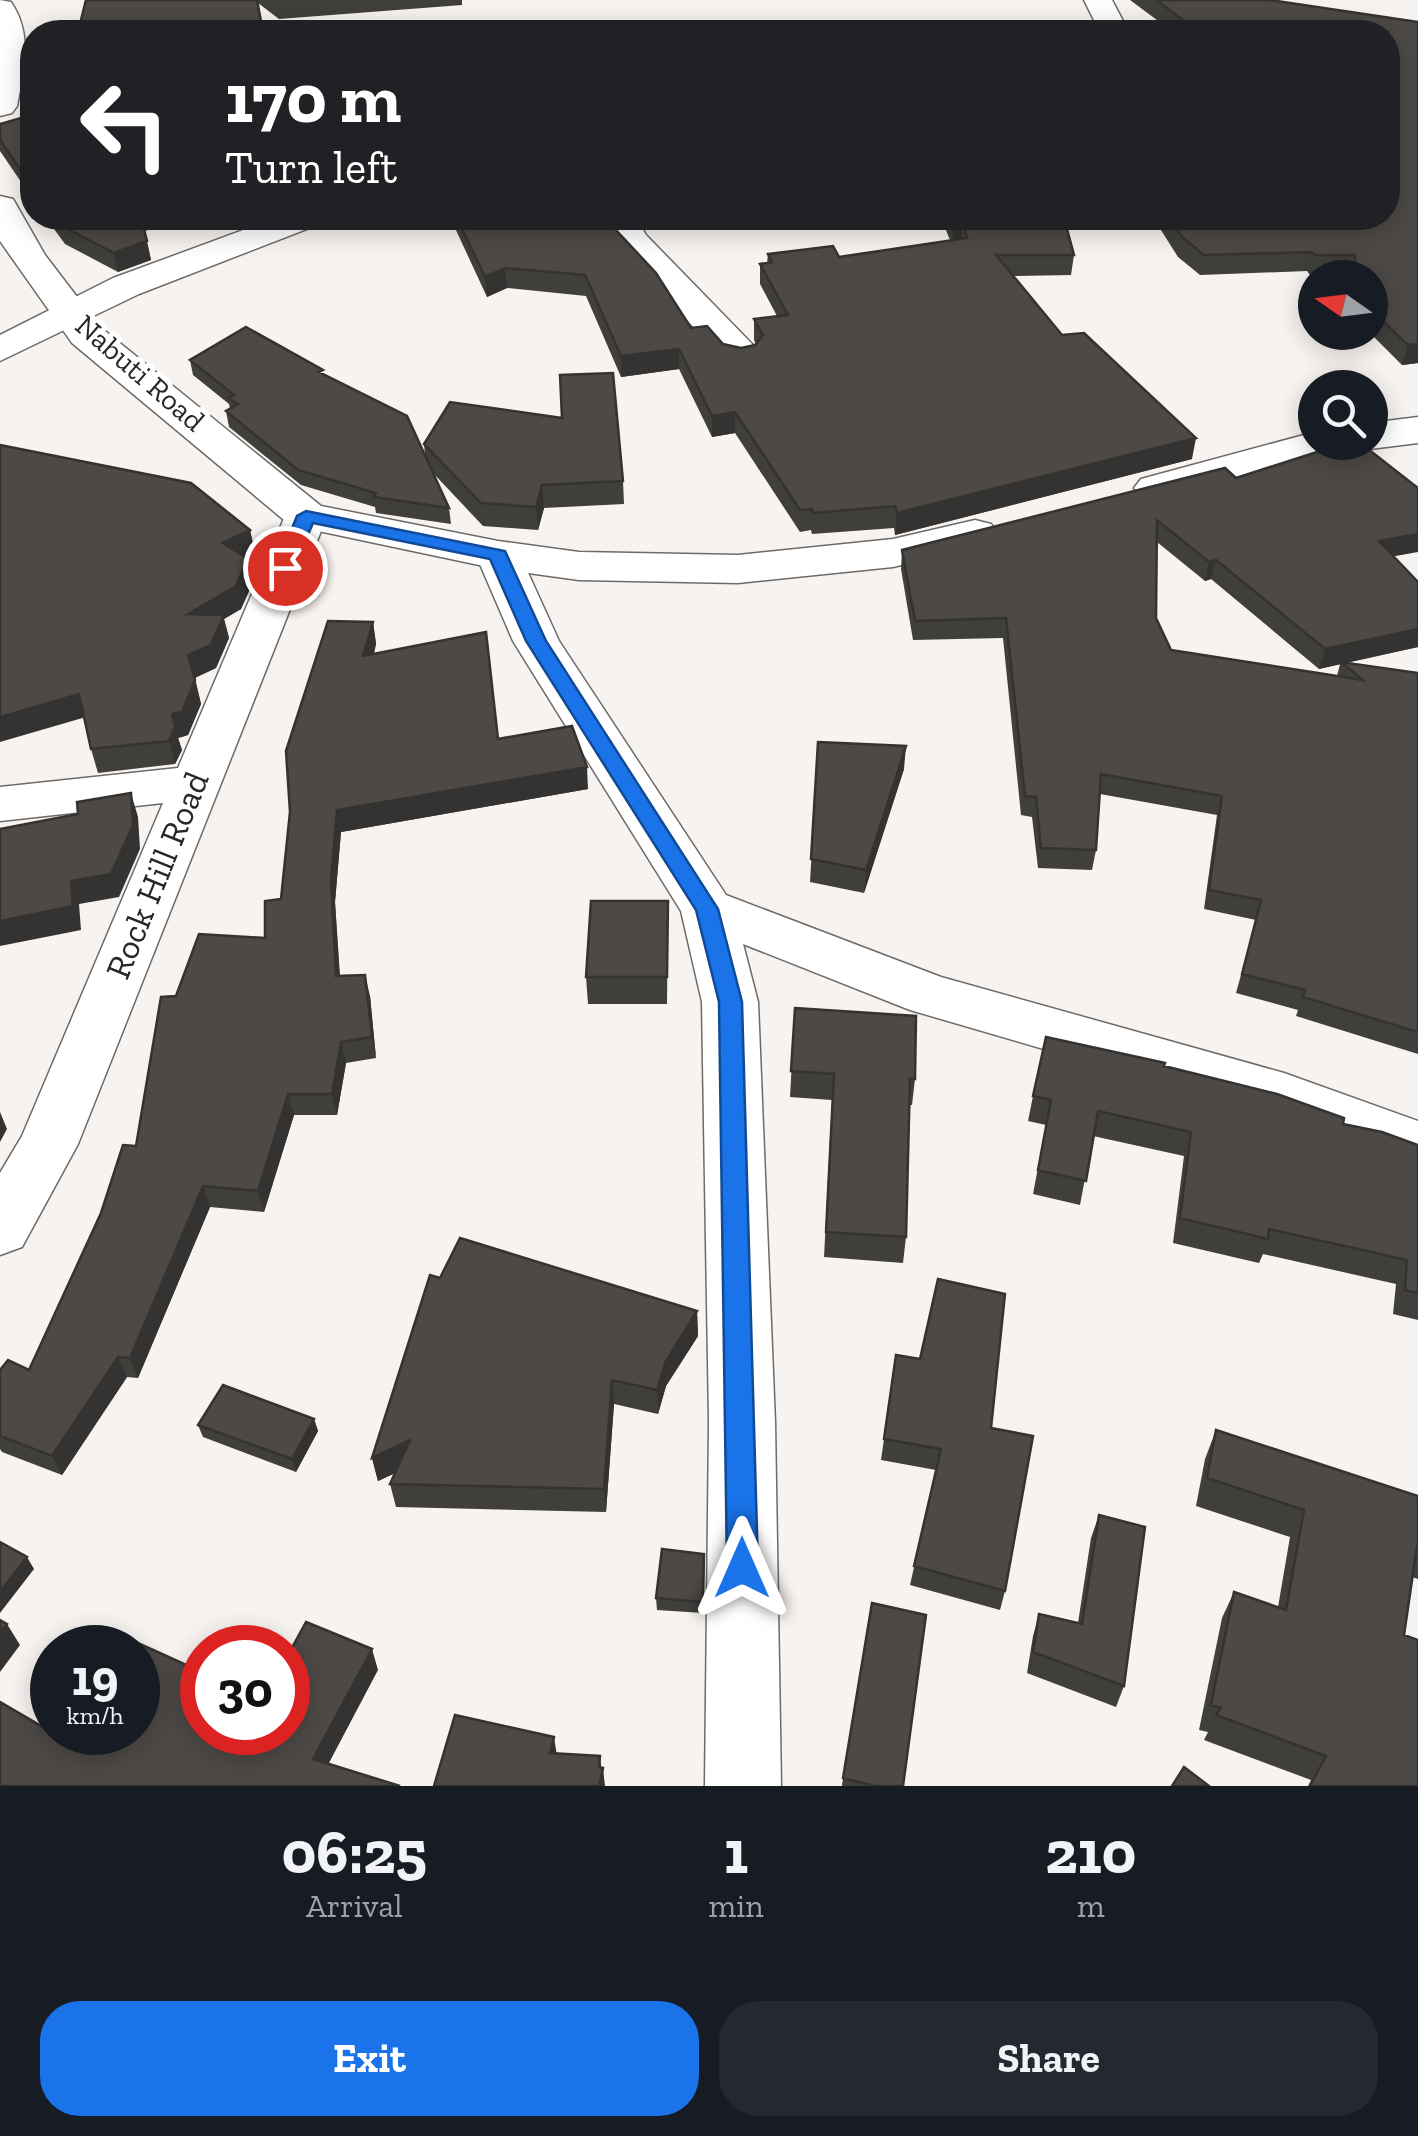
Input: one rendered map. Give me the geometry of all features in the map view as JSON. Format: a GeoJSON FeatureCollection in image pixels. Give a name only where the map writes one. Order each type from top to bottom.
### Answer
{"type":"FeatureCollection","features":[{"type":"Feature","properties":{"kind":"street"},"geometry":{"type":"LineString","coordinates":[[0,8],[10,28],[9,62],[0,106]]}},
{"type":"Feature","properties":{"kind":"street","name":"Nabuti Road"},"geometry":{"type":"LineString","coordinates":[[0,207],[28,258],[86,335],[306,516]]}},
{"type":"Feature","properties":{"kind":"street"},"geometry":{"type":"LineString","coordinates":[[0,350],[126,286],[276,230]]}},
{"type":"Feature","properties":{"kind":"street"},"geometry":{"type":"LineString","coordinates":[[626,230],[740,354]]}},
{"type":"Feature","properties":{"kind":"street"},"geometry":{"type":"LineString","coordinates":[[1388,434],[1418,430]]}},
{"type":"Feature","properties":{"kind":"street"},"geometry":{"type":"LineString","coordinates":[[1120,498],[1298,450]]}},
{"type":"Feature","properties":{"kind":"street"},"geometry":{"type":"LineString","coordinates":[[306,516],[498,555],[580,566],[738,569],[893,553],[1015,524]]}},
{"type":"Feature","properties":{"kind":"street","name":"Rock Hill Road"},"geometry":{"type":"LineString","coordinates":[[0,1229],[48,1144],[306,516]]}},
{"type":"Feature","properties":{"kind":"street"},"geometry":{"type":"LineString","coordinates":[[498,555],[536,641],[707,909],[730,1002],[742,1422],[743,1786]]}},
{"type":"Feature","properties":{"kind":"street"},"geometry":{"type":"LineString","coordinates":[[0,804],[194,783]]}},
{"type":"Feature","properties":{"kind":"street"},"geometry":{"type":"LineString","coordinates":[[707,909],[930,995],[1284,1096],[1418,1146]]}},
{"type":"Feature","properties":{"kind":"building"},"geometry":{"type":"Polygon","coordinates":[[[86,0],[257,0],[261,20],[81,20],[86,0]]]}},
{"type":"Feature","properties":{"kind":"building"},"geometry":{"type":"Polygon","coordinates":[[[1156,0],[1270,0],[1418,22],[1418,344],[1408,345],[1388,326],[1388,260],[1355,260],[1355,255],[1311,252],[1204,255],[1177,230],[1400,230],[1400,20],[1183,20],[1156,0]]]}},
{"type":"Feature","properties":{"kind":"building"},"geometry":{"type":"Polygon","coordinates":[[[20,118],[20,169],[0,140],[0,124],[20,118]]]}},
{"type":"Feature","properties":{"kind":"building"},"geometry":{"type":"Polygon","coordinates":[[[70,230],[144,230],[147,241],[114,253],[70,230]]]}},
{"type":"Feature","properties":{"kind":"building"},"geometry":{"type":"Polygon","coordinates":[[[463,230],[616,230],[656,273],[691,328],[707,326],[723,344],[741,348],[755,345],[763,335],[754,319],[788,315],[760,264],[772,262],[768,254],[833,246],[839,257],[967,238],[965,230],[1067,230],[1074,255],[996,255],[1062,335],[1084,333],[1196,438],[897,513],[895,506],[813,513],[812,509],[800,510],[735,412],[712,416],[679,349],[621,356],[585,275],[505,268],[485,277],[463,230]]]}},
{"type":"Feature","properties":{"kind":"building"},"geometry":{"type":"Polygon","coordinates":[[[246,327],[323,370],[319,372],[407,416],[449,508],[374,497],[376,493],[298,470],[226,411],[238,404],[228,398],[234,395],[190,360],[246,327]]]}},
{"type":"Feature","properties":{"kind":"building"},"geometry":{"type":"Polygon","coordinates":[[[613,373],[623,481],[542,485],[536,507],[481,503],[424,444],[450,402],[562,418],[560,375],[613,373]]]}},
{"type":"Feature","properties":{"kind":"building"},"geometry":{"type":"Polygon","coordinates":[[[0,445],[191,483],[250,530],[223,543],[248,559],[236,586],[188,614],[224,615],[211,645],[188,655],[195,680],[182,712],[172,714],[175,727],[169,741],[91,749],[79,694],[0,717],[0,445]]]}},
{"type":"Feature","properties":{"kind":"building"},"geometry":{"type":"Polygon","coordinates":[[[1298,458],[1382,460],[1418,488],[1418,534],[1379,541],[1418,582],[1418,629],[1325,649],[1216,560],[1209,562],[1157,520],[1156,618],[1171,650],[1363,680],[1341,662],[1418,673],[1418,1032],[1303,997],[1305,990],[1242,974],[1261,900],[1209,890],[1222,796],[1101,774],[1096,850],[1041,848],[1036,797],[1025,796],[1006,618],[915,621],[902,550],[1225,468],[1236,478],[1298,458]]]}},
{"type":"Feature","properties":{"kind":"building"},"geometry":{"type":"Polygon","coordinates":[[[328,621],[373,622],[363,656],[486,632],[498,739],[572,726],[587,767],[337,810],[331,880],[336,976],[365,975],[372,1037],[341,1042],[332,1094],[288,1094],[258,1191],[203,1186],[130,1358],[118,1357],[52,1456],[0,1436],[0,1370],[8,1360],[29,1370],[101,1213],[123,1145],[136,1146],[161,997],[176,996],[199,934],[265,938],[265,901],[281,899],[290,812],[286,751],[328,621]]]}},
{"type":"Feature","properties":{"kind":"building"},"geometry":{"type":"Polygon","coordinates":[[[818,742],[906,746],[866,870],[811,859],[818,742]]]}},
{"type":"Feature","properties":{"kind":"building"},"geometry":{"type":"Polygon","coordinates":[[[131,793],[133,825],[111,874],[71,881],[73,906],[0,921],[0,829],[78,814],[77,802],[131,793]]]}},
{"type":"Feature","properties":{"kind":"building"},"geometry":{"type":"Polygon","coordinates":[[[591,901],[668,901],[667,977],[586,977],[591,901]]]}},
{"type":"Feature","properties":{"kind":"building"},"geometry":{"type":"Polygon","coordinates":[[[795,1008],[916,1016],[915,1079],[910,1079],[906,1237],[826,1232],[834,1074],[791,1071],[795,1008]]]}},
{"type":"Feature","properties":{"kind":"building"},"geometry":{"type":"Polygon","coordinates":[[[1046,1037],[1165,1063],[1164,1066],[1277,1094],[1344,1118],[1343,1124],[1418,1145],[1418,1293],[1405,1290],[1407,1260],[1269,1229],[1268,1239],[1180,1218],[1191,1132],[1098,1111],[1086,1181],[1038,1170],[1051,1100],[1033,1096],[1046,1037]]]}},
{"type":"Feature","properties":{"kind":"building"},"geometry":{"type":"Polygon","coordinates":[[[460,1238],[697,1311],[666,1361],[657,1390],[612,1380],[604,1489],[390,1484],[410,1440],[372,1458],[430,1275],[440,1278],[460,1238]]]}},
{"type":"Feature","properties":{"kind":"building"},"geometry":{"type":"Polygon","coordinates":[[[938,1279],[1005,1294],[991,1428],[1033,1436],[1005,1591],[914,1566],[941,1449],[884,1439],[896,1355],[920,1359],[938,1279]]]}},
{"type":"Feature","properties":{"kind":"building"},"geometry":{"type":"Polygon","coordinates":[[[223,1385],[314,1419],[292,1459],[198,1425],[223,1385]]]}},
{"type":"Feature","properties":{"kind":"building"},"geometry":{"type":"Polygon","coordinates":[[[1216,1430],[1418,1496],[1418,1547],[1404,1635],[1418,1640],[1418,1786],[1310,1786],[1326,1756],[1216,1715],[1221,1708],[1211,1705],[1234,1592],[1286,1610],[1304,1510],[1207,1478],[1216,1430]]]}},
{"type":"Feature","properties":{"kind":"building"},"geometry":{"type":"Polygon","coordinates":[[[1099,1515],[1145,1527],[1124,1686],[1033,1652],[1039,1614],[1082,1624],[1099,1515]]]}},
{"type":"Feature","properties":{"kind":"building"},"geometry":{"type":"Polygon","coordinates":[[[0,1542],[27,1557],[0,1592],[0,1542]]]}},
{"type":"Feature","properties":{"kind":"building"},"geometry":{"type":"Polygon","coordinates":[[[662,1549],[704,1554],[703,1602],[656,1598],[662,1549]]]}},
{"type":"Feature","properties":{"kind":"building"},"geometry":{"type":"Polygon","coordinates":[[[872,1603],[926,1615],[903,1786],[875,1786],[843,1778],[872,1603]]]}},
{"type":"Feature","properties":{"kind":"building"},"geometry":{"type":"Polygon","coordinates":[[[306,1622],[372,1649],[313,1759],[400,1786],[0,1786],[0,1702],[30,1719],[30,1755],[160,1755],[160,1653],[180,1662],[180,1755],[310,1755],[310,1625],[304,1625],[306,1622]]]}},
{"type":"Feature","properties":{"kind":"building"},"geometry":{"type":"Polygon","coordinates":[[[455,1715],[554,1737],[550,1753],[600,1756],[599,1767],[603,1768],[599,1786],[434,1786],[455,1715]]]}},
{"type":"Feature","properties":{"kind":"building"},"geometry":{"type":"Polygon","coordinates":[[[1184,1767],[1209,1786],[1172,1786],[1184,1767]]]}},
{"type":"Feature","properties":{"kind":"route"},"geometry":{"type":"LineString","coordinates":[[285,568],[306,516],[498,555],[536,641],[707,909],[730,1002],[742,1422],[742,1568]]}}]}
